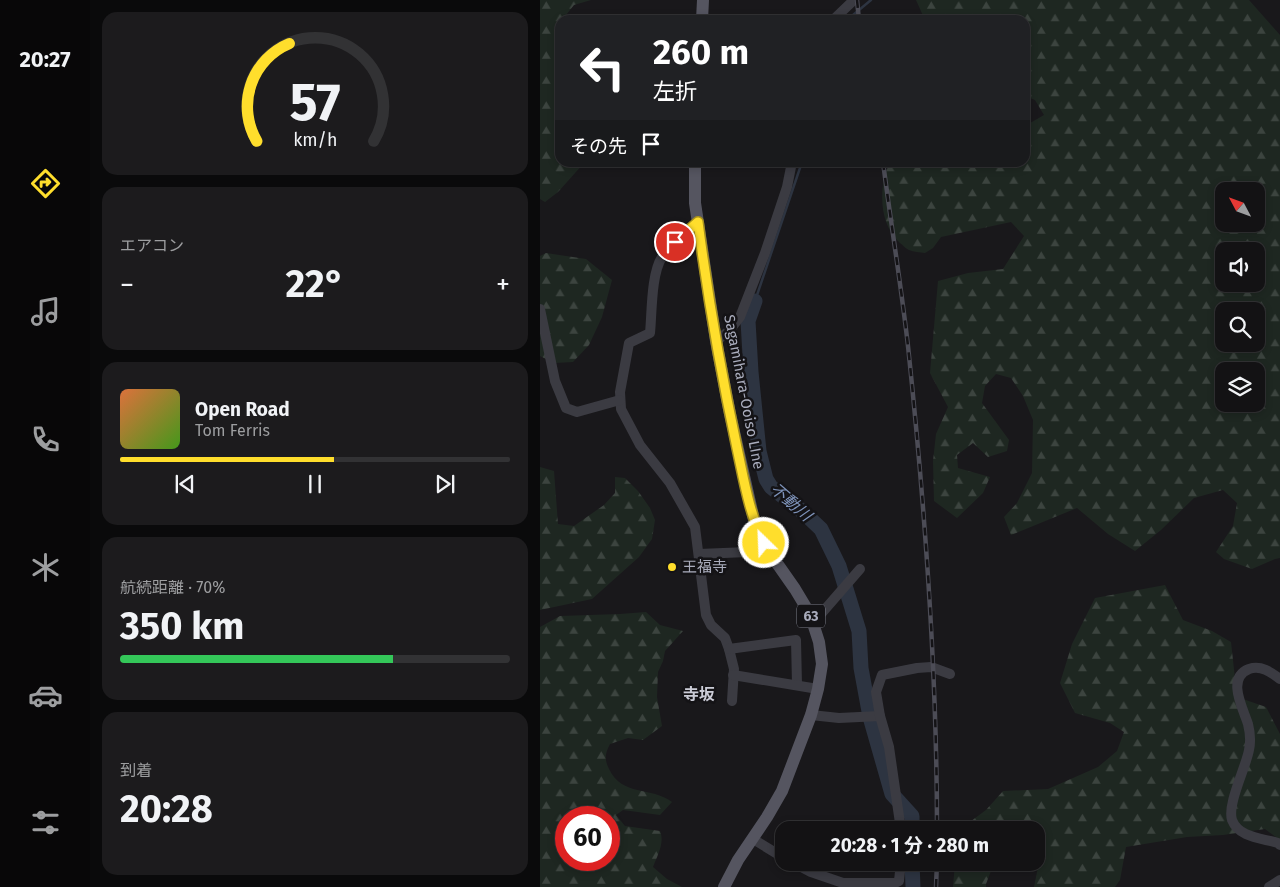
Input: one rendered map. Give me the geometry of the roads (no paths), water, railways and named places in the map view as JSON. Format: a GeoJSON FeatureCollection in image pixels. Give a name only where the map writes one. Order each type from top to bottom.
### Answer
{"type":"FeatureCollection","features":[{"type":"Feature","properties":{"kind":"main road"},"geometry":{"type":"LineString","coordinates":[[702,15],[703,0]]}},
{"type":"Feature","properties":{"kind":"main road","name":"Sagamihara-Ooiso LIne"},"geometry":{"type":"LineString","coordinates":[[695,167],[695,203],[716,341],[749,501],[754,520],[764,543],[804,602],[814,622],[822,664],[818,689],[810,715],[782,791],[738,860],[724,887]]}},
{"type":"Feature","properties":{"kind":"street"},"geometry":{"type":"LineString","coordinates":[[843,5],[854,0]]}},
{"type":"Feature","properties":{"kind":"street"},"geometry":{"type":"LineString","coordinates":[[716,341],[729,331],[740,317],[765,253],[787,187],[791,167]]}},
{"type":"Feature","properties":{"kind":"street"},"geometry":{"type":"LineString","coordinates":[[698,222],[675,242],[661,258],[655,278],[650,334],[629,343],[620,400],[621,409],[640,445],[670,483],[695,527],[706,615],[711,625],[725,638],[734,669],[732,701]]}},
{"type":"Feature","properties":{"kind":"street"},"geometry":{"type":"LineString","coordinates":[[540,309],[555,381],[566,408],[577,412],[620,400]]}},
{"type":"Feature","properties":{"kind":"street"},"geometry":{"type":"LineString","coordinates":[[699,554],[748,552],[764,543]]}},
{"type":"Feature","properties":{"kind":"street"},"geometry":{"type":"LineString","coordinates":[[814,622],[860,570]]}},
{"type":"Feature","properties":{"kind":"street"},"geometry":{"type":"LineString","coordinates":[[729,649],[796,640],[797,685]]}},
{"type":"Feature","properties":{"kind":"street"},"geometry":{"type":"LineString","coordinates":[[900,821],[889,747],[880,716],[876,692],[882,675],[917,668],[931,668],[950,674]]}},
{"type":"Feature","properties":{"kind":"street"},"geometry":{"type":"LineString","coordinates":[[1280,679],[1265,669],[1257,668],[1249,669],[1238,680],[1237,690],[1249,729],[1250,745],[1231,808],[1232,818],[1241,831],[1280,845]]}},
{"type":"Feature","properties":{"kind":"street"},"geometry":{"type":"LineString","coordinates":[[733,675],[818,689]]}},
{"type":"Feature","properties":{"kind":"street"},"geometry":{"type":"LineString","coordinates":[[810,715],[839,718],[880,716]]}},
{"type":"Feature","properties":{"kind":"street"},"geometry":{"type":"LineString","coordinates":[[753,839],[775,852]]}},
{"type":"Feature","properties":{"kind":"street"},"geometry":{"type":"LineString","coordinates":[[809,871],[839,884],[895,883],[899,881],[900,871]]}},
{"type":"Feature","properties":{"kind":"street"},"geometry":{"type":"LineString","coordinates":[[1269,887],[1280,880]]}},
{"type":"Feature","properties":{"kind":"waterway","name":"不動川"},"geometry":{"type":"LineString","coordinates":[[853,15],[871,0]]}},
{"type":"Feature","properties":{"kind":"waterway","name":"不動川"},"geometry":{"type":"LineString","coordinates":[[755,301],[800,167]]}},
{"type":"Feature","properties":{"kind":"waterway","name":"不動川"},"geometry":{"type":"LineString","coordinates":[[755,301],[748,321],[751,372],[759,451],[766,479],[771,487],[821,529],[839,566],[859,631],[861,668],[870,717],[892,794],[912,816],[912,821]]}},
{"type":"Feature","properties":{"kind":"waterway","name":"不動川"},"geometry":{"type":"LineString","coordinates":[[912,871],[913,887]]}},
{"type":"Feature","properties":{"kind":"railway"},"geometry":{"type":"LineString","coordinates":[[857,0],[858,15]]}},
{"type":"Feature","properties":{"kind":"railway"},"geometry":{"type":"LineString","coordinates":[[884,167],[908,346],[925,527],[935,709],[937,821]]}},
{"type":"Feature","properties":{"kind":"railway"},"geometry":{"type":"LineString","coordinates":[[936,887],[937,871]]}},
{"type":"Feature","properties":{"kind":"place","name":"王福寺"},"geometry":{"type":"Point","coordinates":[672,567]}},
{"type":"Feature","properties":{"kind":"district","name":"寺坂"},"geometry":{"type":"Point","coordinates":[699,694]}}]}
